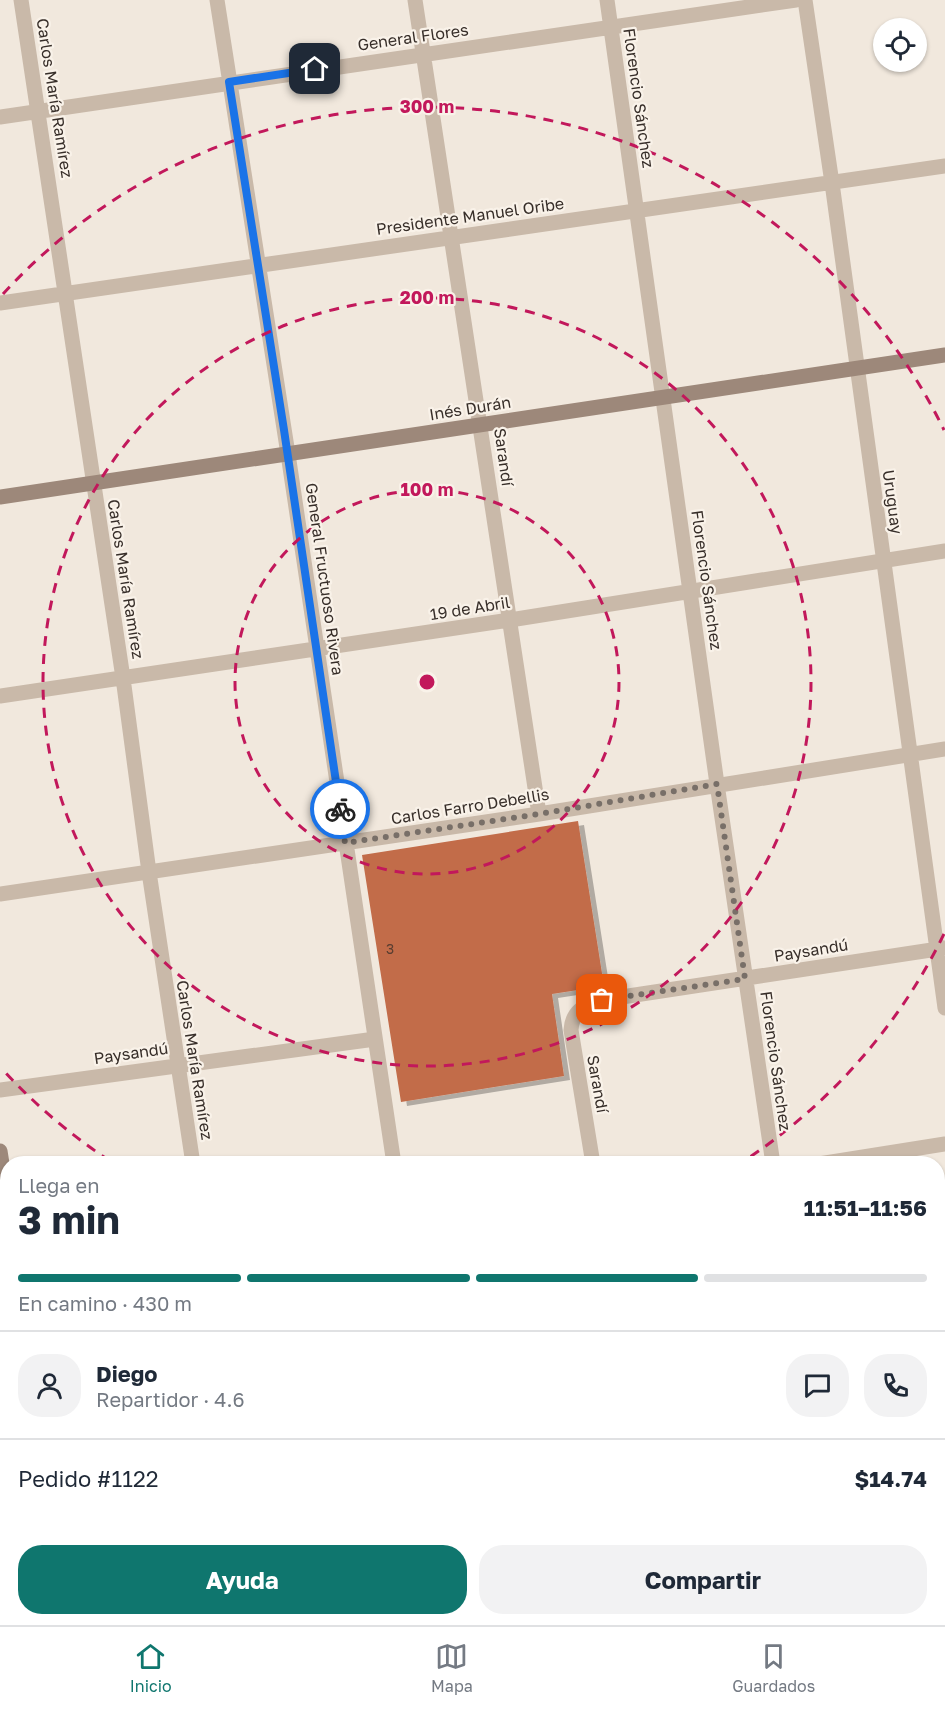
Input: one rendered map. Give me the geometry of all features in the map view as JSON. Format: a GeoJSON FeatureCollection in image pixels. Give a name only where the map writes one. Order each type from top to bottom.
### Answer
{"type":"FeatureCollection","features":[{"type":"Feature","properties":{"kind":"street","name":"Carlos María Ramírez"},"geometry":{"type":"LineString","coordinates":[[21,0],[123,678],[148,872],[193,1156]]}},
{"type":"Feature","properties":{"kind":"street","name":"General Fructuoso Rivera"},"geometry":{"type":"LineString","coordinates":[[217,0],[288,454],[393,1156]]}},
{"type":"Feature","properties":{"kind":"street","name":"Sarandí"},"geometry":{"type":"LineString","coordinates":[[415,0],[539,814]]}},
{"type":"Feature","properties":{"kind":"street","name":"Florencio Sánchez"},"geometry":{"type":"LineString","coordinates":[[607,0],[772,1156]]}},
{"type":"Feature","properties":{"kind":"street","name":"General Flores"},"geometry":{"type":"LineString","coordinates":[[0,117],[796,0]]}},
{"type":"Feature","properties":{"kind":"street","name":"Uruguay"},"geometry":{"type":"LineString","coordinates":[[805,0],[909,755],[940,948],[945,1008]]}},
{"type":"Feature","properties":{"kind":"street","name":"Presidente Manuel Oribe"},"geometry":{"type":"LineString","coordinates":[[0,303],[945,166]]}},
{"type":"Feature","properties":{"kind":"street","name":"Inés Durán"},"geometry":{"type":"LineString","coordinates":[[0,497],[945,355]]}},
{"type":"Feature","properties":{"kind":"street","name":"19 de Abril"},"geometry":{"type":"LineString","coordinates":[[0,696],[510,620],[945,551]]}},
{"type":"Feature","properties":{"kind":"street","name":"Carlos Farro Debellis"},"geometry":{"type":"LineString","coordinates":[[0,894],[539,814],[945,749]]}},
{"type":"Feature","properties":{"kind":"street","name":"Paysandú"},"geometry":{"type":"LineString","coordinates":[[578,1011],[602,1000],[940,948]]}},
{"type":"Feature","properties":{"kind":"street","name":"Sarandí"},"geometry":{"type":"LineString","coordinates":[[578,1011],[572,1018],[571,1030],[592,1156]]}},
{"type":"Feature","properties":{"kind":"street","name":"Paysandú"},"geometry":{"type":"LineString","coordinates":[[0,1090],[375,1038]]}},
{"type":"Feature","properties":{"kind":"street"},"geometry":{"type":"LineString","coordinates":[[869,1156],[945,1144]]}},
{"type":"Feature","properties":{"kind":"building"},"geometry":{"type":"Polygon","coordinates":[[[578,821],[604,986],[552,994],[564,1076],[401,1102],[362,855],[578,821]]]}},
{"type":"Feature","properties":{"kind":"way so far"},"geometry":{"type":"LineString","coordinates":[[340,809],[345,843],[717,784],[745,979],[602,1000]]}},
{"type":"Feature","properties":{"kind":"route"},"geometry":{"type":"LineString","coordinates":[[315,69],[229,82],[284,430],[340,809]]}}]}
